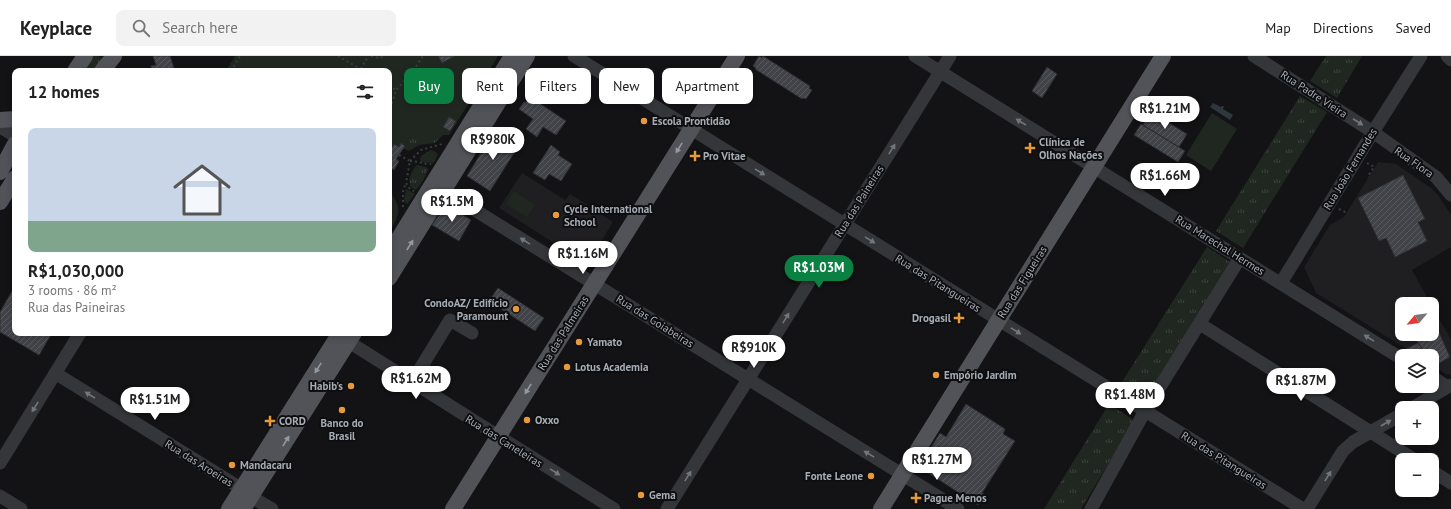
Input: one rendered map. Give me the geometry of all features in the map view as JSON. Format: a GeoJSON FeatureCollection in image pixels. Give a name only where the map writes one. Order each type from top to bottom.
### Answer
{"type":"FeatureCollection","features":[{"type":"Feature","properties":{"kind":"main road"},"geometry":{"type":"LineString","coordinates":[[392,272],[512,56]]}},
{"type":"Feature","properties":{"kind":"main road"},"geometry":{"type":"LineString","coordinates":[[392,250],[438,187],[527,56]]}},
{"type":"Feature","properties":{"kind":"main road","name":"Rua das Palmeiras"},"geometry":{"type":"LineString","coordinates":[[453,509],[736,56]]}},
{"type":"Feature","properties":{"kind":"main road","name":"Rua das Figueiras"},"geometry":{"type":"LineString","coordinates":[[881,509],[1163,56]]}},
{"type":"Feature","properties":{"kind":"main road"},"geometry":{"type":"LineString","coordinates":[[104,68],[111,57]]}},
{"type":"Feature","properties":{"kind":"main road"},"geometry":{"type":"LineString","coordinates":[[0,120],[12,119]]}},
{"type":"Feature","properties":{"kind":"main road"},"geometry":{"type":"LineString","coordinates":[[0,144],[2,167]]}},
{"type":"Feature","properties":{"kind":"main road"},"geometry":{"type":"LineString","coordinates":[[2,167],[12,149]]}},
{"type":"Feature","properties":{"kind":"main road"},"geometry":{"type":"LineString","coordinates":[[0,202],[12,183]]}},
{"type":"Feature","properties":{"kind":"main road"},"geometry":{"type":"LineString","coordinates":[[229,509],[245,498],[342,336]]}},
{"type":"Feature","properties":{"kind":"street","name":"Rua das Pitangueiras"},"geometry":{"type":"LineString","coordinates":[[574,56],[1303,509]]}},
{"type":"Feature","properties":{"kind":"street","name":"Rua Marechal Hermes"},"geometry":{"type":"LineString","coordinates":[[915,56],[1395,355]]}},
{"type":"Feature","properties":{"kind":"street","name":"Rua das Paineiras"},"geometry":{"type":"LineString","coordinates":[[667,509],[950,56]]}},
{"type":"Feature","properties":{"kind":"street","name":"Rua Padre Vieira"},"geometry":{"type":"LineString","coordinates":[[1254,56],[1373,132]]}},
{"type":"Feature","properties":{"kind":"street","name":"Rua João Fernandes"},"geometry":{"type":"LineString","coordinates":[[1281,284],[1421,56]]}},
{"type":"Feature","properties":{"kind":"street"},"geometry":{"type":"LineString","coordinates":[[1447,56],[1451,60]]}},
{"type":"Feature","properties":{"kind":"street"},"geometry":{"type":"LineString","coordinates":[[0,127],[12,134]]}},
{"type":"Feature","properties":{"kind":"street","name":"Rua Flora"},"geometry":{"type":"LineString","coordinates":[[1373,132],[1449,188]]}},
{"type":"Feature","properties":{"kind":"street","name":"Rua das Goiabeiras"},"geometry":{"type":"LineString","coordinates":[[438,187],[958,509]]}},
{"type":"Feature","properties":{"kind":"street"},"geometry":{"type":"LineString","coordinates":[[1091,509],[1145,411],[1240,258]]}},
{"type":"Feature","properties":{"kind":"street"},"geometry":{"type":"LineString","coordinates":[[412,382],[450,320],[472,333]]}},
{"type":"Feature","properties":{"kind":"street"},"geometry":{"type":"LineString","coordinates":[[1200,324],[1404,453]]}},
{"type":"Feature","properties":{"kind":"street"},"geometry":{"type":"LineString","coordinates":[[0,463],[78,336]]}},
{"type":"Feature","properties":{"kind":"street","name":"Rua das Caneleiras"},"geometry":{"type":"LineString","coordinates":[[344,336],[412,382],[614,509]]}},
{"type":"Feature","properties":{"kind":"street","name":"Rua das Aroeiras"},"geometry":{"type":"LineString","coordinates":[[55,373],[245,498],[272,509]]}},
{"type":"Feature","properties":{"kind":"street"},"geometry":{"type":"LineString","coordinates":[[1439,381],[1449,386]]}},
{"type":"Feature","properties":{"kind":"street"},"geometry":{"type":"LineString","coordinates":[[1424,401],[1449,386]]}},
{"type":"Feature","properties":{"kind":"street"},"geometry":{"type":"LineString","coordinates":[[1307,509],[1343,451],[1352,442],[1395,418]]}},
{"type":"Feature","properties":{"kind":"street"},"geometry":{"type":"LineString","coordinates":[[1439,475],[1451,483]]}},
{"type":"Feature","properties":{"kind":"street"},"geometry":{"type":"LineString","coordinates":[[0,496],[21,509]]}},
{"type":"Feature","properties":{"kind":"path"},"geometry":{"type":"LineString","coordinates":[[233,68],[240,56]]}},
{"type":"Feature","properties":{"kind":"path"},"geometry":{"type":"LineString","coordinates":[[338,56],[359,68]]}},
{"type":"Feature","properties":{"kind":"path"},"geometry":{"type":"LineString","coordinates":[[362,68],[370,56],[379,58],[385,56]]}},
{"type":"Feature","properties":{"kind":"path"},"geometry":{"type":"LineString","coordinates":[[392,103],[396,90],[411,74],[423,56]]}},
{"type":"Feature","properties":{"kind":"path"},"geometry":{"type":"LineString","coordinates":[[392,88],[396,90]]}},
{"type":"Feature","properties":{"kind":"path"},"geometry":{"type":"LineString","coordinates":[[403,208],[403,191],[410,161],[422,150],[448,142]]}},
{"type":"Feature","properties":{"kind":"path"},"geometry":{"type":"LineString","coordinates":[[399,155],[410,161],[434,165]]}},
{"type":"Feature","properties":{"kind":"path"},"geometry":{"type":"LineString","coordinates":[[1358,157],[1374,167],[1368,176],[1369,177]]}},
{"type":"Feature","properties":{"kind":"path"},"geometry":{"type":"LineString","coordinates":[[406,182],[410,189],[416,192]]}},
{"type":"Feature","properties":{"kind":"shaded area"},"geometry":{"type":"Polygon","coordinates":[[[1213,103],[1221,107],[1224,106],[1223,109],[1233,115],[1230,120],[1210,107],[1213,103]]]}},
{"type":"Feature","properties":{"kind":"shaded area"},"geometry":{"type":"Polygon","coordinates":[[[1378,162],[1396,164],[1431,188],[1438,195],[1451,215],[1451,247],[1412,270],[1427,297],[1395,297],[1395,341],[1439,341],[1439,319],[1451,339],[1451,375],[1439,370],[1439,349],[1407,349],[1316,293],[1304,267],[1330,225],[1344,217],[1378,162]]]}},
{"type":"Feature","properties":{"kind":"shaded area","name":"Cycle International School"},"geometry":{"type":"Polygon","coordinates":[[[522,173],[565,200],[570,194],[613,222],[589,261],[584,262],[499,208],[522,173]]]}},
{"type":"Feature","properties":{"kind":"green space"},"geometry":{"type":"Polygon","coordinates":[[[92,56],[98,56],[104,60],[99,68],[84,68],[92,56]]]}},
{"type":"Feature","properties":{"kind":"green space"},"geometry":{"type":"Polygon","coordinates":[[[235,56],[498,56],[491,68],[462,68],[462,104],[468,104],[449,135],[411,135],[397,159],[399,161],[394,170],[392,169],[392,68],[228,68],[235,56]]]}},
{"type":"Feature","properties":{"kind":"green space"},"geometry":{"type":"Polygon","coordinates":[[[1326,56],[1362,56],[1337,98],[1310,81],[1326,56]]]}},
{"type":"Feature","properties":{"kind":"green space"},"geometry":{"type":"Polygon","coordinates":[[[1300,96],[1327,112],[1243,248],[1216,231],[1300,96]]]}},
{"type":"Feature","properties":{"kind":"green space"},"geometry":{"type":"Polygon","coordinates":[[[1212,113],[1237,129],[1211,171],[1186,155],[1212,113]]]}},
{"type":"Feature","properties":{"kind":"green space"},"geometry":{"type":"Polygon","coordinates":[[[411,135],[443,135],[435,143],[419,145],[409,151],[403,148],[411,135]]]}},
{"type":"Feature","properties":{"kind":"green space"},"geometry":{"type":"Polygon","coordinates":[[[431,150],[436,152],[438,155],[433,163],[421,162],[421,156],[431,150]]]}},
{"type":"Feature","properties":{"kind":"green space"},"geometry":{"type":"Polygon","coordinates":[[[417,165],[428,169],[423,181],[416,190],[411,187],[410,178],[417,165]]]}},
{"type":"Feature","properties":{"kind":"green space"},"geometry":{"type":"Polygon","coordinates":[[[406,189],[415,194],[407,204],[404,201],[406,189]]]}},
{"type":"Feature","properties":{"kind":"green space"},"geometry":{"type":"Polygon","coordinates":[[[514,191],[535,205],[527,217],[506,204],[514,191]]]}},
{"type":"Feature","properties":{"kind":"green space"},"geometry":{"type":"Polygon","coordinates":[[[392,195],[398,207],[398,215],[392,227],[392,195]]]}},
{"type":"Feature","properties":{"kind":"green space"},"geometry":{"type":"Polygon","coordinates":[[[1207,247],[1230,262],[1149,399],[1122,382],[1207,247]]]}},
{"type":"Feature","properties":{"kind":"green space"},"geometry":{"type":"Polygon","coordinates":[[[1109,404],[1132,419],[1133,423],[1081,509],[1044,509],[1109,404]]]}},
{"type":"Feature","properties":{"kind":"building"},"geometry":{"type":"Polygon","coordinates":[[[153,56],[170,56],[174,68],[151,68],[151,66],[156,65],[153,56]]]}},
{"type":"Feature","properties":{"kind":"building"},"geometry":{"type":"Polygon","coordinates":[[[438,56],[455,56],[442,63],[438,56]]]}},
{"type":"Feature","properties":{"kind":"building"},"geometry":{"type":"Polygon","coordinates":[[[759,56],[762,58],[763,56],[810,86],[809,88],[812,90],[806,99],[802,99],[755,69],[756,68],[753,66],[759,56]]]}},
{"type":"Feature","properties":{"kind":"building"},"geometry":{"type":"Polygon","coordinates":[[[1047,67],[1057,74],[1042,98],[1032,91],[1047,67]]]}},
{"type":"Feature","properties":{"kind":"building"},"geometry":{"type":"Polygon","coordinates":[[[524,102],[525,104],[540,104],[566,121],[556,135],[543,127],[537,137],[526,129],[533,119],[519,109],[524,102]]]}},
{"type":"Feature","properties":{"kind":"building"},"geometry":{"type":"Polygon","coordinates":[[[1151,112],[1187,134],[1179,147],[1143,125],[1151,112]]]}},
{"type":"Feature","properties":{"kind":"building"},"geometry":{"type":"Polygon","coordinates":[[[449,117],[456,121],[450,131],[443,127],[449,117]]]}},
{"type":"Feature","properties":{"kind":"building"},"geometry":{"type":"Polygon","coordinates":[[[1141,124],[1185,151],[1178,162],[1134,135],[1141,124]]]}},
{"type":"Feature","properties":{"kind":"building"},"geometry":{"type":"Polygon","coordinates":[[[495,131],[519,145],[490,191],[467,176],[495,131]]]}},
{"type":"Feature","properties":{"kind":"building"},"geometry":{"type":"Polygon","coordinates":[[[401,143],[405,146],[396,159],[399,161],[394,170],[392,169],[392,147],[394,144],[399,147],[401,143]]]}},
{"type":"Feature","properties":{"kind":"building"},"geometry":{"type":"Polygon","coordinates":[[[551,145],[560,152],[558,155],[572,164],[561,181],[549,174],[545,180],[533,173],[551,145]]]}},
{"type":"Feature","properties":{"kind":"building"},"geometry":{"type":"Polygon","coordinates":[[[1403,175],[1425,219],[1418,222],[1427,241],[1395,257],[1386,238],[1379,241],[1358,198],[1403,175]]]}},
{"type":"Feature","properties":{"kind":"building"},"geometry":{"type":"Polygon","coordinates":[[[450,207],[471,220],[459,241],[432,225],[444,208],[450,207]]]}},
{"type":"Feature","properties":{"kind":"building","name":"CondoAZ/ Edifício Paramount"},"geometry":{"type":"Polygon","coordinates":[[[498,288],[544,318],[535,331],[489,301],[498,288]]]}},
{"type":"Feature","properties":{"kind":"building"},"geometry":{"type":"Polygon","coordinates":[[[12,291],[12,336],[50,336],[39,355],[0,332],[0,312],[12,291]]]}},
{"type":"Feature","properties":{"kind":"building"},"geometry":{"type":"Polygon","coordinates":[[[1439,333],[1450,357],[1439,363],[1439,349],[1422,349],[1417,341],[1439,341],[1439,333]]]}},
{"type":"Feature","properties":{"kind":"building"},"geometry":{"type":"Polygon","coordinates":[[[1418,343],[1422,349],[1406,349],[1418,343]]]}},
{"type":"Feature","properties":{"kind":"building"},"geometry":{"type":"Polygon","coordinates":[[[966,404],[1005,429],[1003,434],[1015,441],[982,493],[985,495],[978,505],[919,467],[940,433],[946,437],[966,404]]]}},
{"type":"Feature","properties":{"kind":"place","name":"Escola Prontidão"},"geometry":{"type":"Point","coordinates":[644,121]}},
{"type":"Feature","properties":{"kind":"place","name":"Clínica de Olhos Nações"},"geometry":{"type":"Point","coordinates":[1030,148]}},
{"type":"Feature","properties":{"kind":"place","name":"Pro Vitae"},"geometry":{"type":"Point","coordinates":[695,156]}},
{"type":"Feature","properties":{"kind":"place","name":"Cycle International School"},"geometry":{"type":"Point","coordinates":[556,215]}},
{"type":"Feature","properties":{"kind":"place","name":"CondoAZ/ Edifício Paramount"},"geometry":{"type":"Point","coordinates":[516,309]}},
{"type":"Feature","properties":{"kind":"place","name":"Drogasil"},"geometry":{"type":"Point","coordinates":[959,318]}},
{"type":"Feature","properties":{"kind":"place","name":"Yamato"},"geometry":{"type":"Point","coordinates":[579,342]}},
{"type":"Feature","properties":{"kind":"place","name":"Lotus Academia"},"geometry":{"type":"Point","coordinates":[567,367]}},
{"type":"Feature","properties":{"kind":"place","name":"Empório Jardim"},"geometry":{"type":"Point","coordinates":[936,375]}},
{"type":"Feature","properties":{"kind":"place","name":"Habib's"},"geometry":{"type":"Point","coordinates":[351,386]}},
{"type":"Feature","properties":{"kind":"place","name":"Banco do Brasil"},"geometry":{"type":"Point","coordinates":[342,410]}},
{"type":"Feature","properties":{"kind":"place","name":"Oxxo"},"geometry":{"type":"Point","coordinates":[527,420]}},
{"type":"Feature","properties":{"kind":"place","name":"CORD"},"geometry":{"type":"Point","coordinates":[270,421]}},
{"type":"Feature","properties":{"kind":"place","name":"Mandacaru"},"geometry":{"type":"Point","coordinates":[232,465]}},
{"type":"Feature","properties":{"kind":"place","name":"Fonte Leone"},"geometry":{"type":"Point","coordinates":[871,476]}},
{"type":"Feature","properties":{"kind":"place","name":"Gema"},"geometry":{"type":"Point","coordinates":[641,495]}},
{"type":"Feature","properties":{"kind":"place","name":"Pague Menos"},"geometry":{"type":"Point","coordinates":[916,498]}}]}
